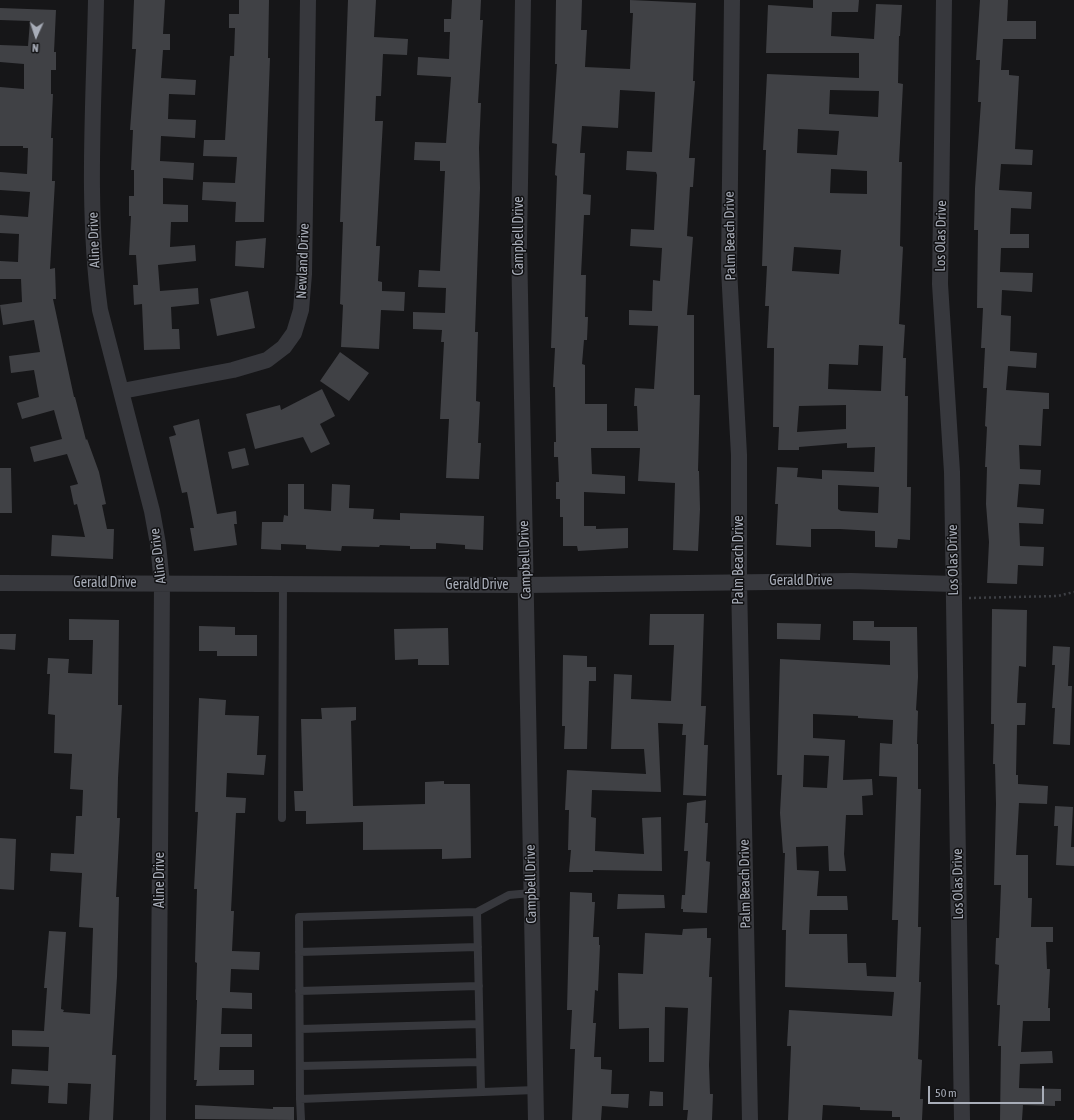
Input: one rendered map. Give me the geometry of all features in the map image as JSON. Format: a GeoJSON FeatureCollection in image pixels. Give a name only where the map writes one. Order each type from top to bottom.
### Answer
{"type":"FeatureCollection","features":[{"type":"Feature","properties":{"kind":"street","name":"Aline Drive"},"geometry":{"type":"LineString","coordinates":[[96,0],[92,193],[96,276],[100,310],[152,511],[158,544],[162,584],[158,1120]]}},
{"type":"Feature","properties":{"kind":"street","name":"Newland Drive"},"geometry":{"type":"LineString","coordinates":[[122,391],[233,370],[267,360],[284,347],[294,333],[301,310],[304,274],[308,0]]}},
{"type":"Feature","properties":{"kind":"street","name":"Campbell Drive"},"geometry":{"type":"LineString","coordinates":[[523,0],[519,243],[536,1120]]}},
{"type":"Feature","properties":{"kind":"street","name":"Palm Beach Drive"},"geometry":{"type":"LineString","coordinates":[[732,0],[729,269],[739,455],[739,581],[750,1120]]}},
{"type":"Feature","properties":{"kind":"street","name":"Los Olas Drive"},"geometry":{"type":"LineString","coordinates":[[944,0],[940,284],[952,472],[962,1120]]}},
{"type":"Feature","properties":{"kind":"street","name":"Gerald Drive"},"geometry":{"type":"LineString","coordinates":[[0,583],[526,585],[739,581],[851,581],[954,591]]}},
{"type":"Feature","properties":{"kind":"lane"},"geometry":{"type":"LineString","coordinates":[[282,584],[282,818]]}},
{"type":"Feature","properties":{"kind":"lane"},"geometry":{"type":"LineString","coordinates":[[301,1120],[298,917],[478,912],[509,895],[531,893]]}},
{"type":"Feature","properties":{"kind":"lane"},"geometry":{"type":"LineString","coordinates":[[478,912],[481,1092]]}},
{"type":"Feature","properties":{"kind":"lane"},"geometry":{"type":"LineString","coordinates":[[299,952],[478,947]]}},
{"type":"Feature","properties":{"kind":"lane"},"geometry":{"type":"LineString","coordinates":[[299,991],[479,986]]}},
{"type":"Feature","properties":{"kind":"lane"},"geometry":{"type":"LineString","coordinates":[[300,1029],[480,1024]]}},
{"type":"Feature","properties":{"kind":"lane"},"geometry":{"type":"LineString","coordinates":[[300,1066],[480,1062]]}},
{"type":"Feature","properties":{"kind":"lane"},"geometry":{"type":"LineString","coordinates":[[300,1099],[535,1090]]}},
{"type":"Feature","properties":{"kind":"path"},"geometry":{"type":"LineString","coordinates":[[954,591],[1058,596],[1074,592]]}},
{"type":"Feature","properties":{"kind":"building"},"geometry":{"type":"Polygon","coordinates":[[[134,0],[165,0],[163,34],[170,34],[170,50],[163,50],[161,78],[196,80],[195,95],[169,94],[168,119],[196,120],[195,138],[161,136],[160,161],[194,163],[193,180],[163,178],[163,204],[188,205],[188,222],[171,222],[170,247],[195,245],[196,261],[158,265],[160,291],[198,288],[199,304],[171,307],[172,329],[179,329],[180,349],[144,350],[142,304],[134,305],[133,285],[138,285],[136,255],[129,255],[131,216],[129,216],[129,196],[134,196],[134,170],[131,170],[133,130],[130,130],[136,49],[132,49],[134,0]]]}},
{"type":"Feature","properties":{"kind":"building"},"geometry":{"type":"Polygon","coordinates":[[[239,0],[269,0],[268,58],[270,58],[264,222],[235,222],[236,202],[202,200],[203,182],[235,183],[237,157],[203,156],[204,140],[225,140],[230,56],[234,56],[235,28],[229,28],[229,14],[239,14],[239,0]]]}},
{"type":"Feature","properties":{"kind":"building"},"geometry":{"type":"Polygon","coordinates":[[[348,0],[376,0],[374,37],[408,39],[407,55],[383,54],[381,96],[376,96],[375,121],[383,121],[376,246],[380,246],[378,281],[382,282],[382,291],[405,292],[404,311],[381,310],[379,349],[341,347],[343,305],[340,304],[343,222],[340,222],[348,0]]]}},
{"type":"Feature","properties":{"kind":"building"},"geometry":{"type":"Polygon","coordinates":[[[452,0],[481,0],[480,20],[483,20],[478,103],[481,103],[479,148],[480,188],[475,332],[478,332],[476,401],[480,402],[478,443],[481,443],[479,479],[446,478],[449,419],[440,419],[444,342],[441,342],[442,330],[413,329],[413,312],[445,313],[446,288],[418,287],[419,270],[440,271],[445,171],[440,171],[440,161],[414,160],[415,142],[446,143],[451,77],[417,75],[418,57],[449,59],[450,32],[444,32],[444,19],[451,19],[452,0]]]}},
{"type":"Feature","properties":{"kind":"building"},"geometry":{"type":"Polygon","coordinates":[[[556,0],[582,0],[581,30],[587,30],[585,67],[630,69],[633,13],[630,13],[630,0],[696,3],[693,81],[695,81],[689,158],[695,158],[693,187],[690,187],[687,236],[693,237],[687,315],[694,315],[694,395],[700,395],[698,471],[700,509],[698,551],[673,550],[675,483],[638,481],[640,448],[591,448],[592,474],[625,476],[625,494],[584,492],[584,526],[596,526],[596,529],[628,528],[628,548],[578,551],[577,546],[563,546],[563,517],[560,517],[560,499],[556,499],[556,482],[559,482],[558,457],[554,457],[554,442],[556,442],[555,387],[553,387],[555,348],[551,348],[557,176],[555,175],[557,144],[552,143],[557,64],[555,64],[556,0]],[[620,90],[618,128],[582,126],[580,153],[585,153],[583,194],[591,195],[590,215],[584,215],[581,275],[586,275],[585,317],[588,317],[587,340],[584,340],[582,364],[585,365],[585,404],[607,404],[607,431],[638,431],[637,406],[634,406],[635,388],[654,389],[658,326],[629,325],[629,310],[652,311],[653,280],[660,281],[662,248],[630,246],[631,229],[654,230],[657,175],[656,172],[626,170],[627,151],[652,152],[655,92],[620,90]]]}},
{"type":"Feature","properties":{"kind":"building"},"geometry":{"type":"Polygon","coordinates":[[[813,0],[859,0],[858,12],[832,12],[831,36],[874,39],[876,4],[902,5],[899,36],[898,83],[903,84],[899,162],[902,162],[900,246],[903,247],[899,324],[905,325],[903,358],[906,358],[905,396],[908,396],[907,487],[911,487],[910,540],[898,539],[897,548],[875,547],[875,531],[840,529],[811,529],[811,547],[776,545],[778,504],[775,504],[777,467],[798,468],[797,477],[822,479],[822,470],[874,472],[875,447],[847,448],[847,443],[799,447],[799,450],[778,450],[779,427],[773,427],[774,348],[767,348],[769,306],[765,306],[767,266],[762,266],[766,150],[763,150],[767,74],[859,78],[859,53],[766,53],[768,5],[813,8],[813,0]],[[830,90],[829,114],[878,117],[879,91],[830,90]],[[798,129],[797,153],[837,155],[839,131],[798,129]],[[831,169],[830,193],[867,194],[867,171],[831,169]],[[794,247],[792,271],[839,274],[841,250],[794,247]],[[859,345],[858,365],[829,364],[828,389],[881,391],[883,346],[859,345]],[[846,405],[799,406],[797,432],[846,429],[846,405]],[[838,485],[838,509],[841,511],[878,513],[879,487],[838,485]]]}},
{"type":"Feature","properties":{"kind":"building"},"geometry":{"type":"Polygon","coordinates":[[[980,0],[1008,0],[1007,21],[1036,21],[1036,39],[1003,39],[1001,70],[1009,70],[1009,75],[1019,76],[1015,149],[1033,150],[1032,165],[1001,164],[999,190],[1032,192],[1031,209],[1011,208],[1010,234],[1029,234],[1029,248],[1001,248],[1000,272],[1033,273],[1032,292],[1002,290],[1001,315],[1011,316],[1010,351],[1037,353],[1036,368],[1008,366],[1006,390],[1049,393],[1049,409],[1043,409],[1041,446],[1019,445],[1020,469],[1041,470],[1040,485],[1019,484],[1017,507],[1044,509],[1043,524],[1019,523],[1020,546],[1044,547],[1043,566],[1018,565],[1017,584],[987,583],[989,542],[986,504],[987,467],[985,467],[987,427],[985,426],[987,388],[983,388],[985,348],[981,348],[983,308],[977,308],[978,230],[974,230],[975,188],[981,102],[978,102],[980,60],[976,60],[980,0]]]}},
{"type":"Feature","properties":{"kind":"building"},"geometry":{"type":"Polygon","coordinates":[[[0,8],[56,10],[54,52],[56,52],[56,70],[51,70],[51,94],[53,94],[51,138],[53,138],[52,181],[55,181],[50,269],[55,268],[56,299],[53,299],[74,397],[86,440],[87,439],[99,472],[106,504],[102,505],[107,529],[114,529],[113,559],[51,556],[52,535],[85,537],[77,504],[74,505],[70,486],[78,484],[67,454],[34,462],[30,447],[62,439],[54,410],[22,419],[17,403],[39,397],[34,370],[11,373],[9,356],[40,352],[34,320],[3,325],[0,305],[22,302],[21,279],[0,279],[0,261],[18,262],[19,234],[0,233],[0,215],[28,217],[30,192],[0,190],[0,172],[27,174],[28,148],[23,148],[23,146],[0,146],[0,87],[24,89],[24,64],[0,62],[0,45],[28,46],[30,21],[0,20],[0,8]]]}},
{"type":"Feature","properties":{"kind":"building"},"geometry":{"type":"Polygon","coordinates":[[[266,238],[264,268],[235,266],[236,241],[266,238]]]}},
{"type":"Feature","properties":{"kind":"building"},"geometry":{"type":"Polygon","coordinates":[[[248,291],[255,328],[217,336],[210,299],[248,291]]]}},
{"type":"Feature","properties":{"kind":"building"},"geometry":{"type":"Polygon","coordinates":[[[340,352],[369,373],[349,401],[320,381],[340,352]]]}},
{"type":"Feature","properties":{"kind":"building"},"geometry":{"type":"Polygon","coordinates":[[[322,389],[335,416],[320,424],[330,444],[311,453],[303,437],[255,449],[246,414],[280,405],[281,410],[322,389]]]}},
{"type":"Feature","properties":{"kind":"building"},"geometry":{"type":"Polygon","coordinates":[[[199,419],[217,514],[236,511],[237,524],[234,524],[237,545],[194,551],[190,528],[194,528],[187,492],[182,493],[169,437],[176,435],[173,426],[199,419]]]}},
{"type":"Feature","properties":{"kind":"building"},"geometry":{"type":"Polygon","coordinates":[[[245,448],[249,465],[232,469],[228,452],[245,448]]]}},
{"type":"Feature","properties":{"kind":"building"},"geometry":{"type":"Polygon","coordinates":[[[0,468],[11,468],[12,513],[0,513],[0,468]]]}},
{"type":"Feature","properties":{"kind":"building"},"geometry":{"type":"Polygon","coordinates":[[[288,484],[304,484],[304,509],[331,511],[332,484],[350,485],[349,508],[374,509],[373,519],[400,520],[400,513],[484,516],[483,550],[465,549],[465,545],[436,543],[436,549],[410,549],[410,546],[380,545],[379,547],[342,546],[341,551],[306,549],[306,545],[281,544],[281,550],[261,549],[262,522],[283,522],[284,515],[288,516],[288,484]]]}},
{"type":"Feature","properties":{"kind":"building"},"geometry":{"type":"Polygon","coordinates":[[[992,609],[1027,610],[1026,667],[1019,666],[1017,703],[1026,703],[1025,725],[1017,725],[1016,775],[1018,775],[1018,784],[1048,786],[1047,804],[1019,803],[1016,855],[1028,855],[1028,898],[1032,898],[1031,927],[1053,927],[1053,942],[1046,942],[1047,969],[1050,969],[1048,1008],[1050,1008],[1050,1021],[1023,1021],[1021,1052],[1052,1051],[1053,1063],[1020,1064],[1019,1088],[1061,1089],[1061,1101],[1055,1101],[1055,1106],[1023,1105],[1022,1120],[1000,1120],[1001,1046],[998,1046],[1000,1005],[997,1005],[999,965],[995,964],[996,938],[999,938],[1001,885],[994,885],[996,804],[995,764],[993,764],[994,724],[991,724],[992,609]]]}},
{"type":"Feature","properties":{"kind":"building"},"geometry":{"type":"Polygon","coordinates":[[[650,614],[704,614],[701,706],[706,706],[704,745],[708,745],[706,796],[683,795],[686,735],[682,735],[683,724],[658,723],[661,792],[592,790],[591,817],[596,818],[595,851],[644,854],[642,818],[661,817],[662,871],[593,870],[593,872],[569,872],[571,850],[568,850],[569,810],[565,810],[567,770],[646,774],[644,749],[611,749],[614,674],[632,675],[631,699],[671,701],[674,645],[649,645],[650,614]]]}},
{"type":"Feature","properties":{"kind":"building"},"geometry":{"type":"Polygon","coordinates":[[[69,619],[119,620],[118,705],[122,705],[117,818],[120,818],[116,897],[119,897],[117,977],[112,1055],[116,1055],[113,1120],[89,1120],[91,1084],[68,1083],[67,1104],[48,1103],[49,1086],[11,1084],[12,1069],[48,1071],[49,1047],[12,1046],[12,1030],[44,1031],[47,988],[44,988],[49,931],[66,932],[61,1009],[64,1010],[63,1012],[90,1014],[93,928],[79,927],[82,873],[50,871],[51,853],[74,854],[76,816],[82,816],[83,790],[70,789],[72,754],[54,753],[55,715],[48,714],[50,674],[47,674],[48,658],[69,659],[68,673],[92,674],[93,640],[69,640],[69,619]]]}},
{"type":"Feature","properties":{"kind":"building"},"geometry":{"type":"Polygon","coordinates":[[[853,621],[874,621],[874,627],[917,627],[918,677],[916,710],[918,711],[918,789],[921,789],[918,927],[921,927],[919,982],[921,982],[918,1059],[922,1060],[920,1099],[923,1099],[922,1120],[900,1120],[900,1117],[892,1117],[892,1111],[860,1110],[860,1107],[823,1105],[822,1120],[788,1120],[791,1046],[787,1046],[789,1010],[892,1016],[894,992],[785,987],[786,930],[782,930],[785,853],[783,853],[780,813],[782,775],[777,775],[780,659],[890,665],[890,641],[853,640],[853,621]],[[813,714],[813,738],[845,740],[843,780],[872,779],[873,795],[862,796],[863,815],[846,815],[844,854],[846,871],[829,871],[828,846],[796,847],[797,870],[819,871],[817,896],[847,896],[848,910],[810,910],[809,934],[847,934],[848,963],[866,963],[867,976],[896,977],[898,920],[892,920],[897,777],[879,776],[880,743],[892,744],[893,720],[858,718],[858,716],[813,714]],[[804,755],[803,787],[827,788],[829,756],[804,755]]]}},
{"type":"Feature","properties":{"kind":"building"},"geometry":{"type":"Polygon","coordinates":[[[777,623],[821,624],[820,640],[777,639],[777,623]]]}},
{"type":"Feature","properties":{"kind":"building"},"geometry":{"type":"Polygon","coordinates":[[[199,626],[235,627],[235,635],[257,635],[257,656],[217,656],[217,651],[199,651],[199,626]]]}},
{"type":"Feature","properties":{"kind":"building"},"geometry":{"type":"Polygon","coordinates":[[[448,628],[449,665],[418,665],[418,659],[395,660],[394,629],[448,628]]]}},
{"type":"Feature","properties":{"kind":"building"},"geometry":{"type":"Polygon","coordinates":[[[0,634],[16,634],[15,650],[0,649],[0,634]]]}},
{"type":"Feature","properties":{"kind":"building"},"geometry":{"type":"Polygon","coordinates":[[[1053,646],[1070,647],[1068,686],[1072,686],[1070,745],[1053,744],[1055,708],[1052,708],[1055,665],[1052,665],[1053,646]]]}},
{"type":"Feature","properties":{"kind":"building"},"geometry":{"type":"Polygon","coordinates":[[[563,655],[587,656],[587,667],[596,667],[596,681],[589,681],[587,749],[564,749],[565,726],[562,726],[563,655]]]}},
{"type":"Feature","properties":{"kind":"building"},"geometry":{"type":"Polygon","coordinates":[[[199,698],[226,700],[225,715],[259,716],[257,755],[266,755],[264,775],[227,773],[226,797],[246,798],[245,813],[236,813],[231,911],[234,911],[232,951],[260,952],[259,970],[231,969],[230,992],[252,993],[252,1009],[222,1008],[221,1034],[252,1034],[252,1047],[220,1047],[219,1070],[254,1070],[254,1085],[196,1086],[197,1080],[194,1080],[197,1000],[197,963],[195,962],[197,889],[194,889],[198,812],[195,812],[199,698]]]}},
{"type":"Feature","properties":{"kind":"building"},"geometry":{"type":"Polygon","coordinates":[[[356,707],[356,720],[351,721],[353,806],[425,804],[425,782],[444,781],[444,784],[470,784],[471,858],[442,859],[442,849],[363,850],[363,822],[306,824],[306,811],[295,811],[294,791],[303,791],[301,719],[322,719],[321,708],[356,707]]]}},
{"type":"Feature","properties":{"kind":"building"},"geometry":{"type":"Polygon","coordinates":[[[706,800],[705,823],[708,823],[706,861],[710,862],[707,913],[683,912],[683,909],[681,909],[682,895],[685,895],[688,851],[684,851],[687,803],[706,800]]]}},
{"type":"Feature","properties":{"kind":"building"},"geometry":{"type":"Polygon","coordinates":[[[1055,806],[1073,807],[1071,847],[1074,847],[1074,866],[1056,865],[1058,826],[1054,826],[1055,806]]]}},
{"type":"Feature","properties":{"kind":"building"},"geometry":{"type":"Polygon","coordinates":[[[0,838],[16,839],[14,890],[0,889],[0,838]]]}},
{"type":"Feature","properties":{"kind":"building"},"geometry":{"type":"Polygon","coordinates":[[[570,892],[592,893],[592,902],[595,902],[593,937],[599,937],[600,945],[598,991],[595,990],[593,1023],[596,1023],[594,1057],[601,1057],[601,1069],[612,1070],[611,1094],[629,1094],[628,1108],[602,1106],[601,1120],[572,1120],[575,1049],[570,1049],[572,1010],[567,1010],[570,892]]]}},
{"type":"Feature","properties":{"kind":"building"},"geometry":{"type":"Polygon","coordinates":[[[618,894],[664,895],[665,908],[617,909],[618,894]]]}},
{"type":"Feature","properties":{"kind":"building"},"geometry":{"type":"Polygon","coordinates":[[[707,928],[707,938],[711,938],[709,977],[712,977],[709,1065],[710,1094],[713,1094],[712,1120],[687,1120],[688,1110],[683,1110],[688,1008],[665,1007],[664,1062],[649,1062],[649,1028],[619,1029],[618,973],[643,974],[645,933],[682,935],[683,929],[707,928]]]}},
{"type":"Feature","properties":{"kind":"building"},"geometry":{"type":"Polygon","coordinates":[[[650,1091],[663,1092],[663,1106],[649,1106],[650,1091]]]}},
{"type":"Feature","properties":{"kind":"building"},"geometry":{"type":"Polygon","coordinates":[[[195,1105],[273,1109],[273,1107],[294,1107],[294,1120],[195,1119],[195,1105]]]}}]}
